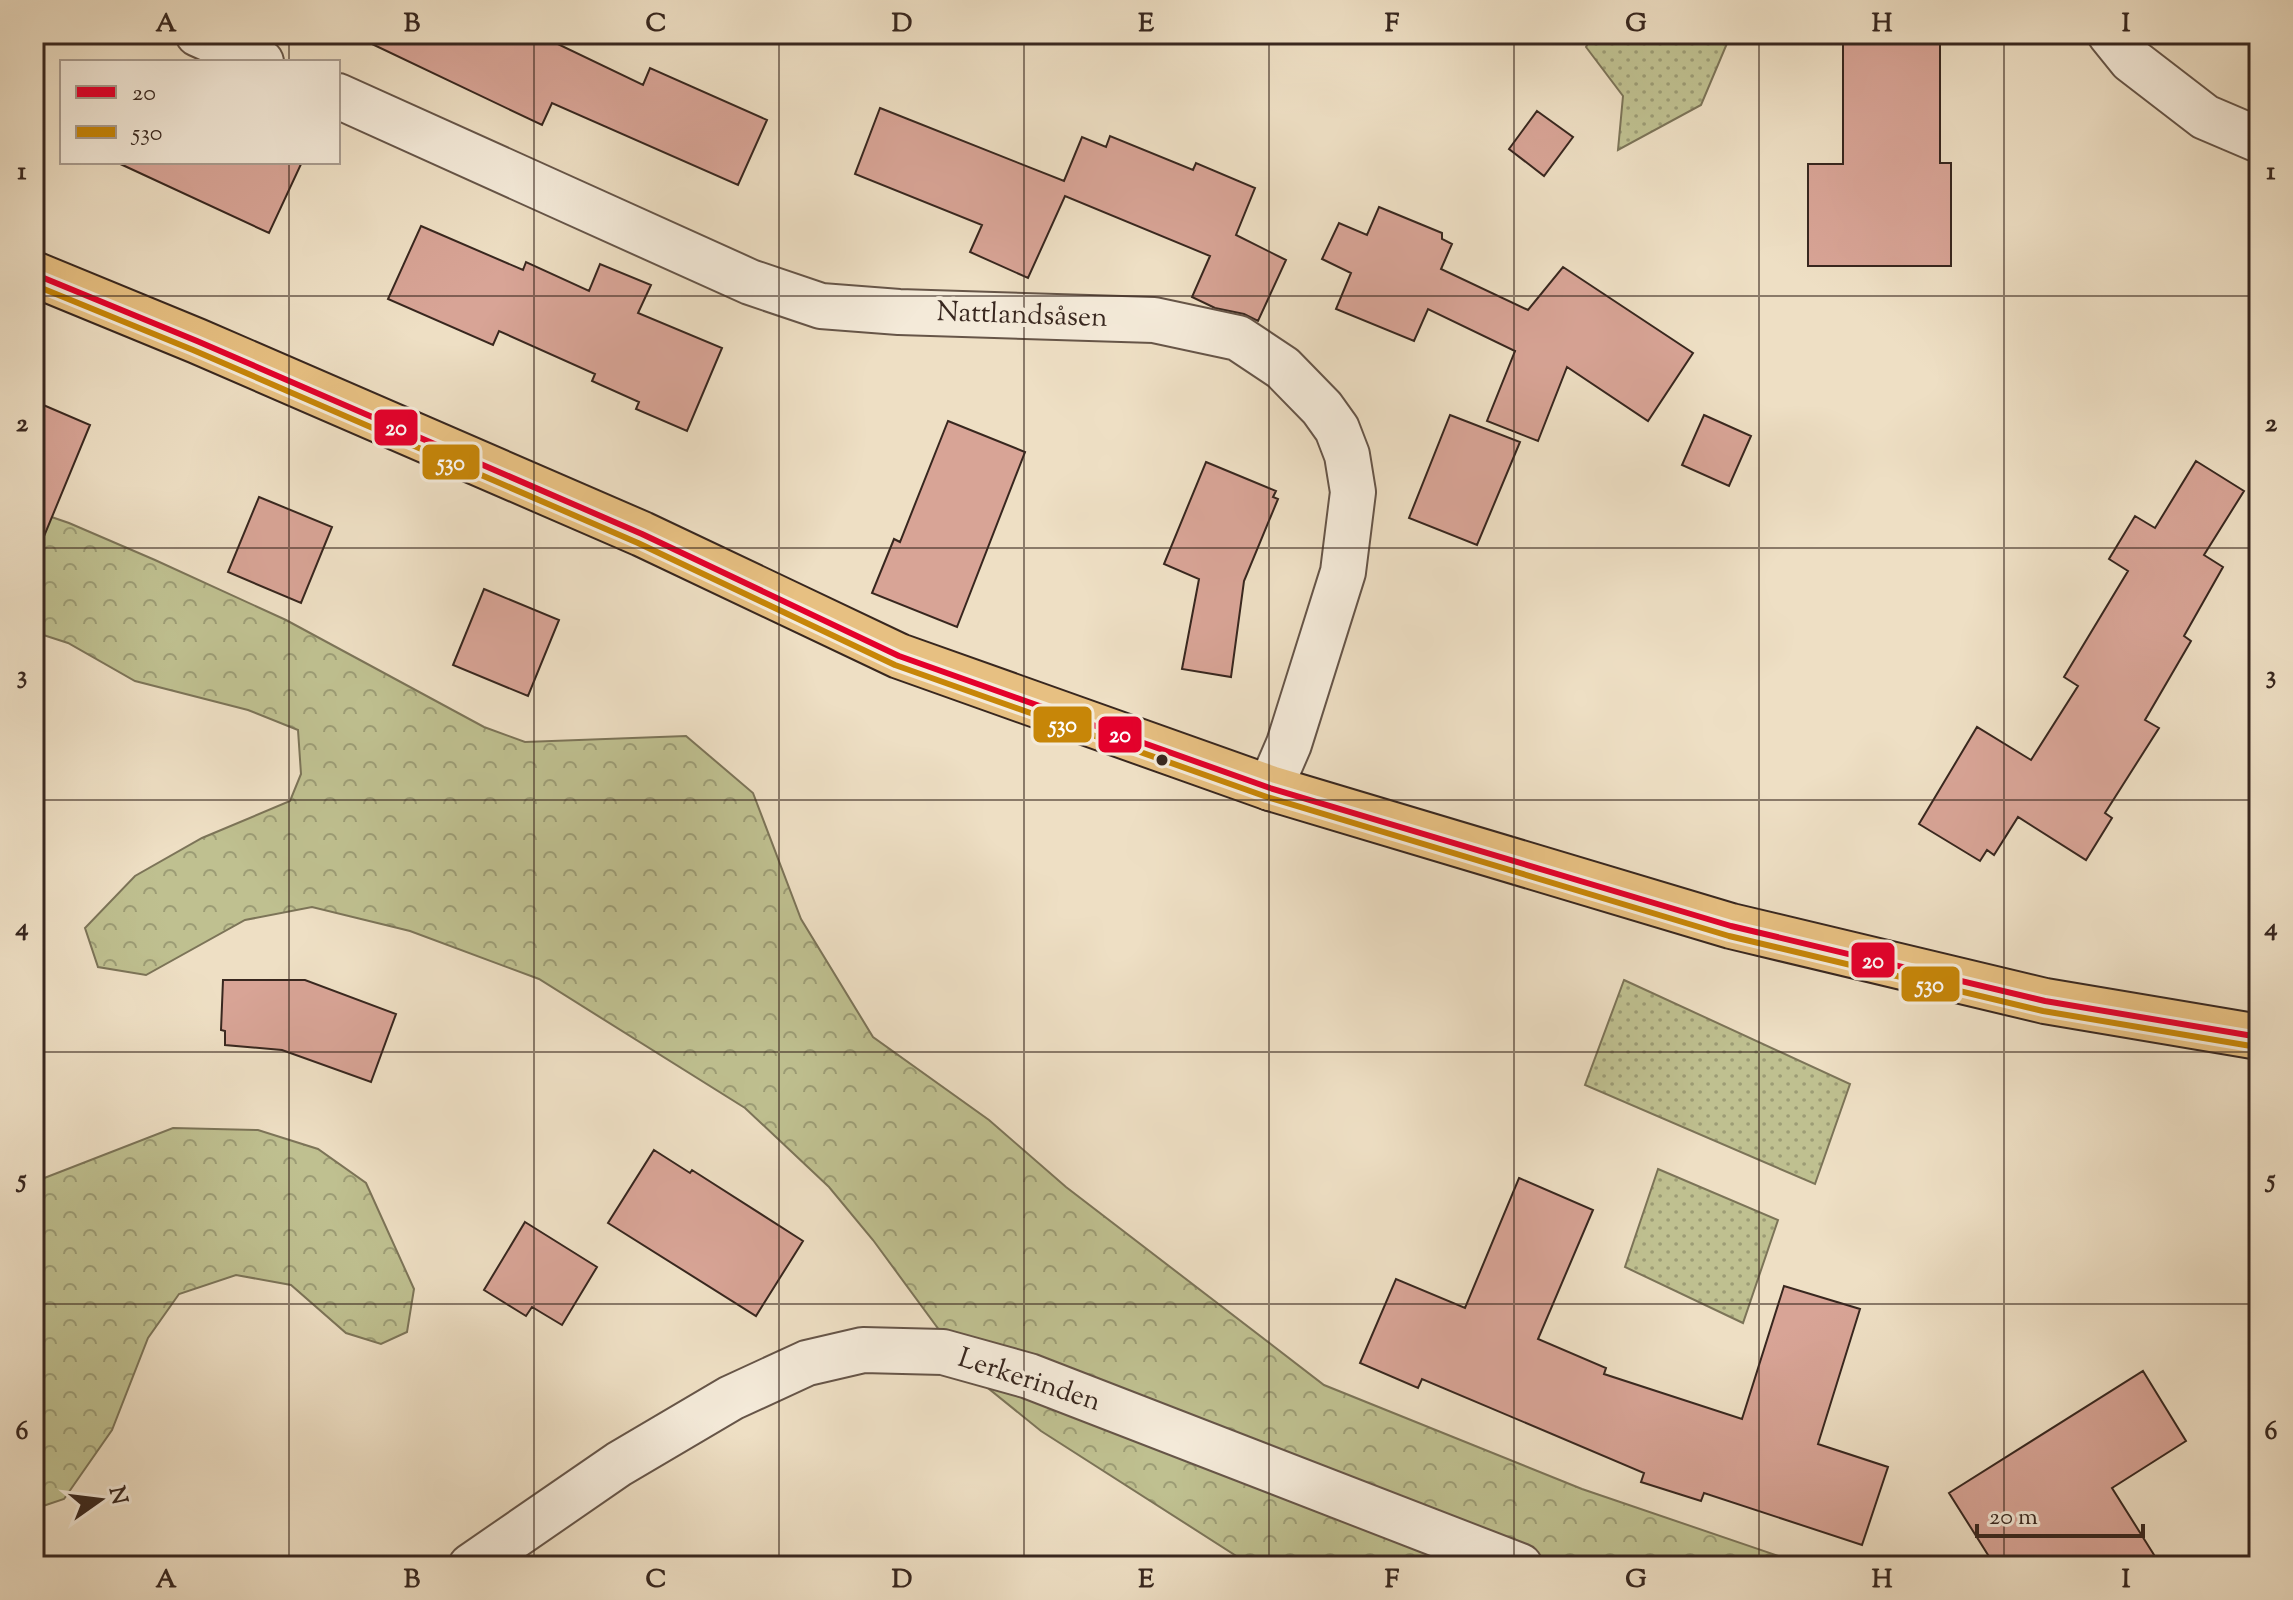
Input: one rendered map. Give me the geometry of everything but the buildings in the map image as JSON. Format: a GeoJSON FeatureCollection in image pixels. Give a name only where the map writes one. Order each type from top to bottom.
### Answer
{"type":"FeatureCollection","features":[{"type":"Feature","properties":{"kind":"main road"},"geometry":{"type":"LineString","coordinates":[[34,274],[197,341],[642,534],[899,656],[1270,788],[1731,926],[2045,1001],[2259,1037]]}},
{"type":"Feature","properties":{"kind":"street"},"geometry":{"type":"LineString","coordinates":[[198,34],[256,60]]}},
{"type":"Feature","properties":{"kind":"street"},"geometry":{"type":"LineString","coordinates":[[2110,34],[2131,60],[2205,117],[2259,140]]}},
{"type":"Feature","properties":{"kind":"street","name":"Nattlandsåsen"},"geometry":{"type":"LineString","coordinates":[[340,97],[750,282],[821,306],[899,312],[1154,320],[1238,338],[1283,368],[1322,408],[1337,429],[1347,455],[1353,492],[1343,572],[1289,744],[1270,788]]}},
{"type":"Feature","properties":{"kind":"street","name":"Lerkerinden"},"geometry":{"type":"LineString","coordinates":[[471,1566],[619,1464],[731,1398],[807,1363],[863,1350],[943,1352],[1029,1376],[1520,1566]]}},
{"type":"Feature","properties":{"kind":"green space"},"geometry":{"type":"Polygon","coordinates":[[[1593,34],[1731,34],[1701,105],[1618,150],[1623,96],[1586,47],[1593,34]]]}},
{"type":"Feature","properties":{"kind":"green space"},"geometry":{"type":"Polygon","coordinates":[[[34,511],[155,560],[286,620],[484,727],[525,742],[686,736],[753,793],[801,919],[873,1037],[989,1120],[1066,1187],[1324,1385],[1582,1489],[1808,1566],[1252,1566],[1041,1431],[973,1376],[873,1240],[829,1187],[745,1108],[539,979],[410,931],[312,907],[245,920],[146,975],[98,967],[85,928],[135,876],[202,838],[290,801],[301,774],[298,730],[248,710],[135,681],[68,643],[34,632],[34,511]]]}},
{"type":"Feature","properties":{"kind":"green space"},"geometry":{"type":"Polygon","coordinates":[[[1624,980],[1850,1084],[1815,1184],[1585,1085],[1624,980]]]}},
{"type":"Feature","properties":{"kind":"green space"},"geometry":{"type":"Polygon","coordinates":[[[173,1128],[258,1130],[318,1149],[366,1183],[414,1289],[407,1332],[381,1344],[346,1333],[291,1285],[236,1275],[179,1294],[148,1338],[112,1430],[64,1499],[34,1509],[34,1182],[173,1128]]]}},
{"type":"Feature","properties":{"kind":"green space"},"geometry":{"type":"Polygon","coordinates":[[[1658,1169],[1778,1220],[1743,1323],[1625,1267],[1658,1169]]]}},
{"type":"Feature","properties":{"kind":"transit line","name":"20"},"geometry":{"type":"LineString","coordinates":[[34,274],[197,341],[642,534],[899,656],[1270,788],[1731,926],[2045,1001],[2259,1037]]}},
{"type":"Feature","properties":{"kind":"transit line","name":"530"},"geometry":{"type":"LineString","coordinates":[[34,285],[193,350],[638,543],[895,665],[1267,797],[1729,936],[2043,1011],[2257,1047]]}}]}
